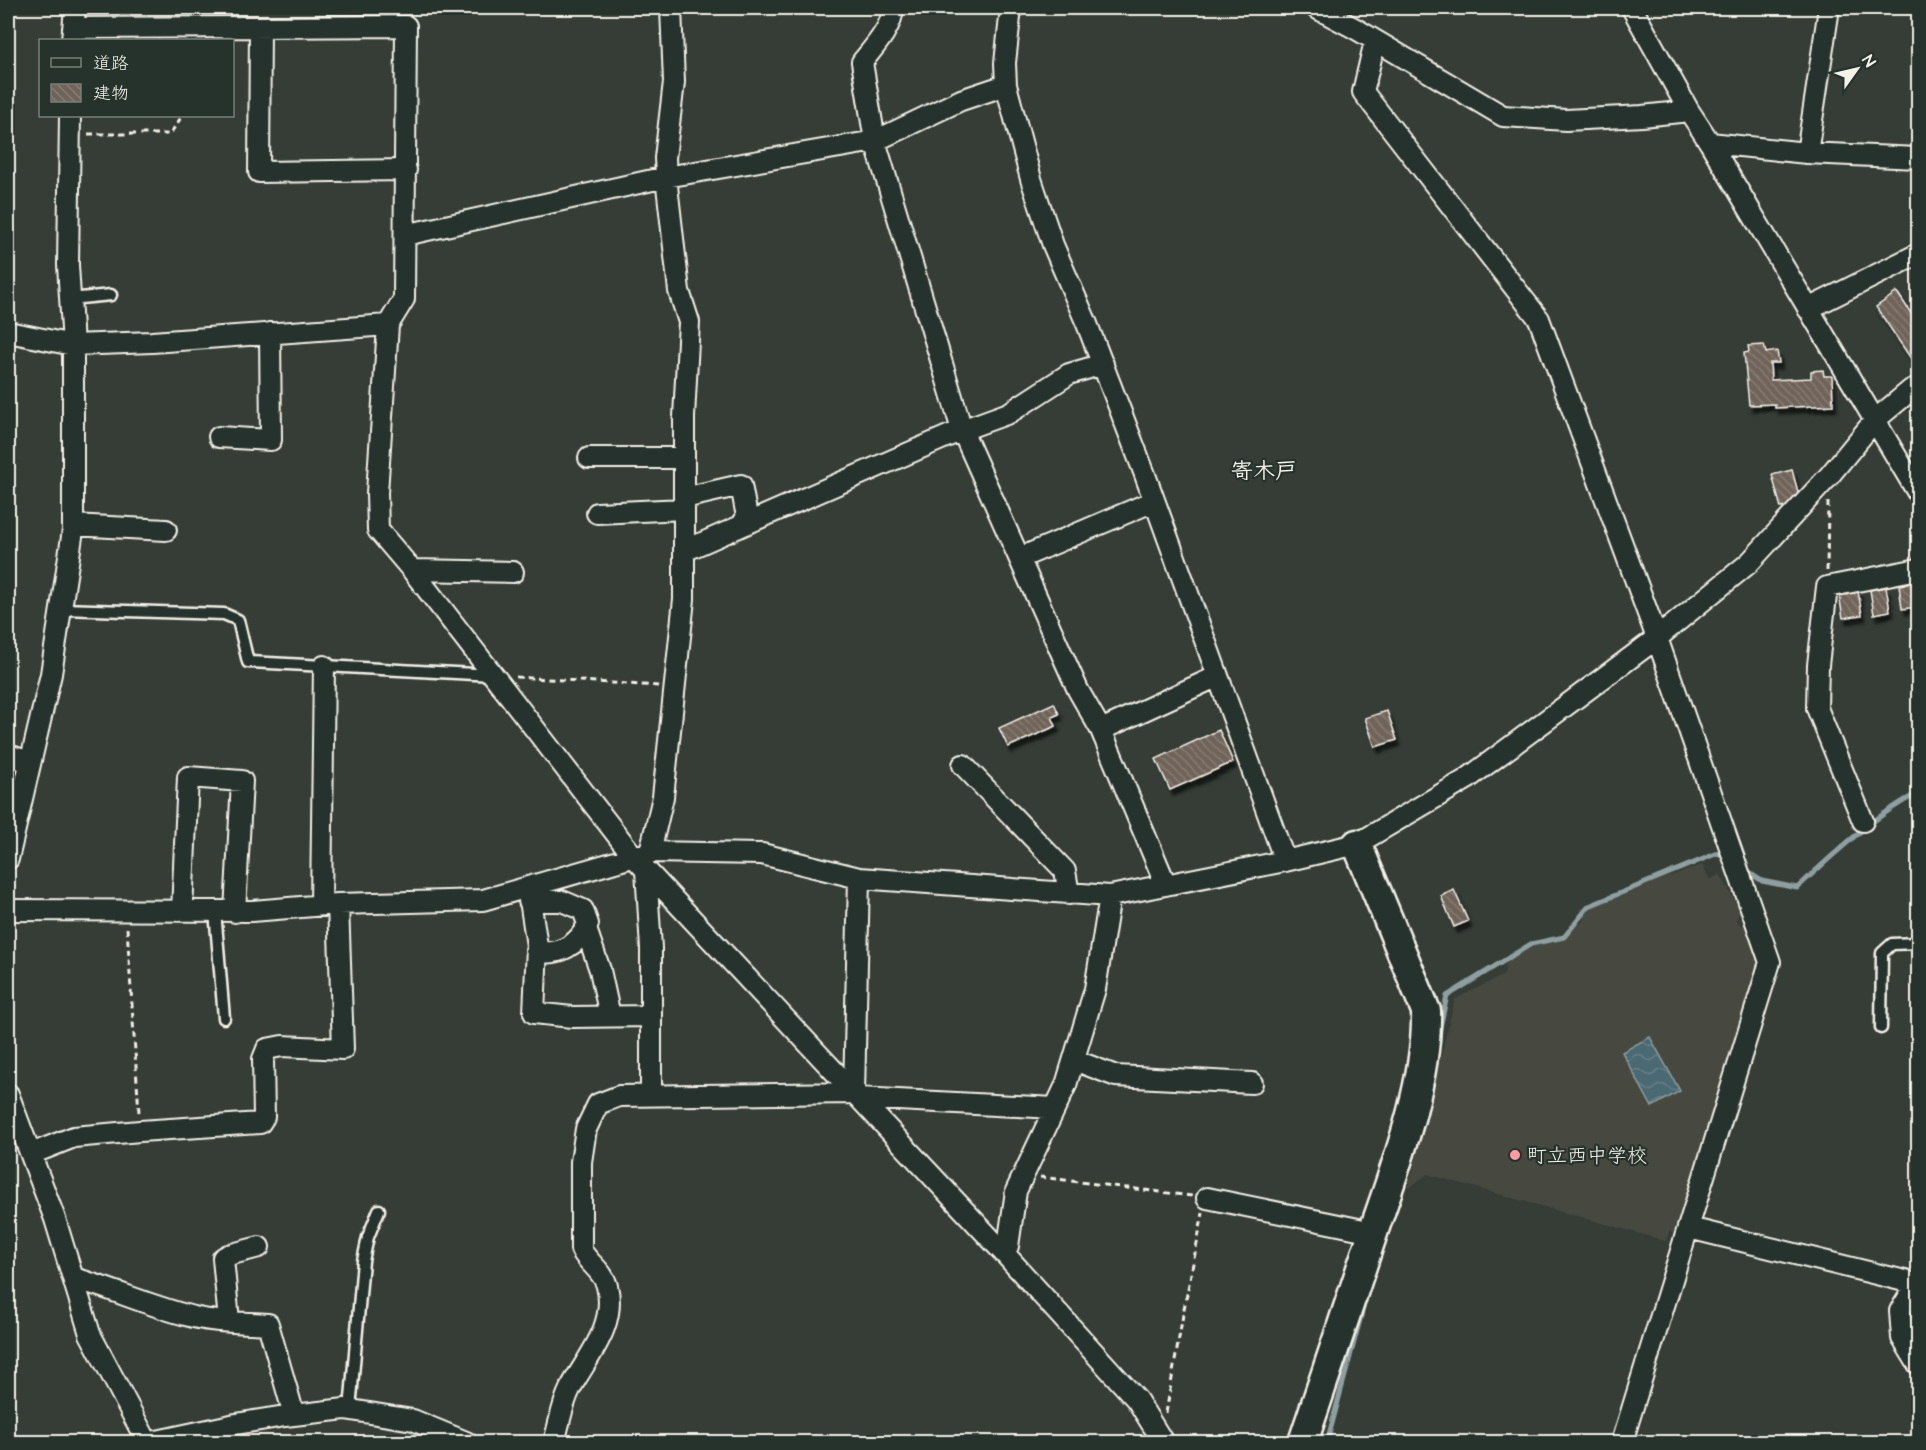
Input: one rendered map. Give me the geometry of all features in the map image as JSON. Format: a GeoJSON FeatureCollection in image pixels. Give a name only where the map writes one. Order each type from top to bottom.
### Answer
{"type":"FeatureCollection","features":[{"type":"Feature","properties":{"kind":"street"},"geometry":{"type":"LineString","coordinates":[[75,8],[73,34],[260,27],[406,26],[404,299],[388,325],[377,494],[378,530],[643,860],[856,1096],[1004,1253],[1137,1400],[1161,1439]]}},
{"type":"Feature","properties":{"kind":"street"},"geometry":{"type":"LineString","coordinates":[[651,1095],[651,948],[643,860],[663,797],[684,600],[684,458],[689,322],[678,291],[666,177],[665,158],[674,82],[670,8]]}},
{"type":"Feature","properties":{"kind":"street"},"geometry":{"type":"LineString","coordinates":[[893,8],[892,18],[862,62],[875,141],[962,430],[1078,690],[1101,730],[1166,885]]}},
{"type":"Feature","properties":{"kind":"street"},"geometry":{"type":"LineString","coordinates":[[1011,8],[1005,63],[1006,85],[1031,179],[1053,245],[1103,364],[1286,861]]}},
{"type":"Feature","properties":{"kind":"street"},"geometry":{"type":"LineString","coordinates":[[1316,8],[1503,116],[1566,120],[1642,117],[1689,111]]}},
{"type":"Feature","properties":{"kind":"street"},"geometry":{"type":"LineString","coordinates":[[1632,8],[1689,111],[1918,493]]}},
{"type":"Feature","properties":{"kind":"street"},"geometry":{"type":"LineString","coordinates":[[1807,153],[1829,8]]}},
{"type":"Feature","properties":{"kind":"street"},"geometry":{"type":"LineString","coordinates":[[260,27],[259,172],[406,170]]}},
{"type":"Feature","properties":{"kind":"street"},"geometry":{"type":"LineString","coordinates":[[1375,41],[1363,92],[1539,319],[1657,638],[1770,962],[1622,1443]]}},
{"type":"Feature","properties":{"kind":"street"},"geometry":{"type":"LineString","coordinates":[[405,235],[666,177],[875,141],[961,100],[1006,85]]}},
{"type":"Feature","properties":{"kind":"street"},"geometry":{"type":"LineString","coordinates":[[8,859],[51,674],[73,525],[73,345],[68,265],[70,125]]}},
{"type":"Feature","properties":{"kind":"street"},"geometry":{"type":"LineString","coordinates":[[1710,143],[1807,153],[1918,158]]}},
{"type":"Feature","properties":{"kind":"street"},"geometry":{"type":"LineString","coordinates":[[1808,309],[1918,254]]}},
{"type":"Feature","properties":{"kind":"street"},"geometry":{"type":"LineString","coordinates":[[8,332],[73,345],[388,325]]}},
{"type":"Feature","properties":{"kind":"street"},"geometry":{"type":"LineString","coordinates":[[219,437],[271,440],[270,333]]}},
{"type":"Feature","properties":{"kind":"street"},"geometry":{"type":"LineString","coordinates":[[684,551],[962,430],[1009,413],[1069,374],[1103,364]]}},
{"type":"Feature","properties":{"kind":"street"},"geometry":{"type":"LineString","coordinates":[[8,910],[235,912],[330,904],[483,900],[529,894],[643,860],[762,854],[859,878],[1110,896],[1286,861],[1357,844],[1467,779],[1657,638],[1749,563],[1829,476],[1875,420],[1911,390],[1918,387]]}},
{"type":"Feature","properties":{"kind":"street"},"geometry":{"type":"LineString","coordinates":[[589,458],[684,458]]}},
{"type":"Feature","properties":{"kind":"street"},"geometry":{"type":"LineString","coordinates":[[597,513],[684,504],[741,485],[747,516],[741,526]]}},
{"type":"Feature","properties":{"kind":"street"},"geometry":{"type":"LineString","coordinates":[[1020,558],[1154,501]]}},
{"type":"Feature","properties":{"kind":"street"},"geometry":{"type":"LineString","coordinates":[[73,525],[166,530]]}},
{"type":"Feature","properties":{"kind":"street"},"geometry":{"type":"LineString","coordinates":[[1863,821],[1817,708],[1818,665],[1827,586],[1918,569]]}},
{"type":"Feature","properties":{"kind":"street"},"geometry":{"type":"LineString","coordinates":[[412,570],[513,573]]}},
{"type":"Feature","properties":{"kind":"street"},"geometry":{"type":"LineString","coordinates":[[31,1154],[74,1137],[260,1123],[264,1117],[263,1059],[267,1049],[282,1046],[343,1049],[330,904],[324,666]]}},
{"type":"Feature","properties":{"kind":"street"},"geometry":{"type":"LineString","coordinates":[[1101,730],[1218,676]]}},
{"type":"Feature","properties":{"kind":"street"},"geometry":{"type":"LineString","coordinates":[[8,755],[30,762]]}},
{"type":"Feature","properties":{"kind":"street"},"geometry":{"type":"LineString","coordinates":[[963,765],[1065,871],[1069,894]]}},
{"type":"Feature","properties":{"kind":"street"},"geometry":{"type":"LineString","coordinates":[[182,911],[188,777],[242,781],[235,912]]}},
{"type":"Feature","properties":{"kind":"street"},"geometry":{"type":"LineString","coordinates":[[1303,1443],[1397,1161],[1417,1087],[1426,1036],[1426,1011],[1357,844]]}},
{"type":"Feature","properties":{"kind":"street"},"geometry":{"type":"LineString","coordinates":[[856,1096],[859,878]]}},
{"type":"Feature","properties":{"kind":"street"},"geometry":{"type":"LineString","coordinates":[[529,894],[562,901],[583,910],[588,924],[583,935],[569,947],[555,952],[537,950]]}},
{"type":"Feature","properties":{"kind":"street"},"geometry":{"type":"LineString","coordinates":[[529,894],[537,950],[534,1013],[572,1017],[651,1016]]}},
{"type":"Feature","properties":{"kind":"street"},"geometry":{"type":"LineString","coordinates":[[1004,1253],[1008,1246],[1016,1191],[1066,1085],[1095,989],[1110,896]]}},
{"type":"Feature","properties":{"kind":"street"},"geometry":{"type":"LineString","coordinates":[[586,929],[600,970],[610,1016]]}},
{"type":"Feature","properties":{"kind":"street"},"geometry":{"type":"LineString","coordinates":[[1074,1059],[1116,1076],[1252,1083]]}},
{"type":"Feature","properties":{"kind":"street"},"geometry":{"type":"LineString","coordinates":[[8,1094],[74,1278],[90,1334],[147,1443]]}},
{"type":"Feature","properties":{"kind":"street"},"geometry":{"type":"LineString","coordinates":[[554,1443],[569,1391],[604,1331],[609,1309],[607,1286],[601,1274],[584,1257],[581,1249],[581,1162],[586,1129],[598,1104],[619,1095],[856,1096],[1055,1108]]}},
{"type":"Feature","properties":{"kind":"street"},"geometry":{"type":"LineString","coordinates":[[1207,1198],[1373,1232]]}},
{"type":"Feature","properties":{"kind":"street"},"geometry":{"type":"LineString","coordinates":[[1689,1228],[1918,1283],[1900,1311],[1902,1338],[1918,1364]]}},
{"type":"Feature","properties":{"kind":"street"},"geometry":{"type":"LineString","coordinates":[[229,1321],[223,1258],[259,1247]]}},
{"type":"Feature","properties":{"kind":"street"},"geometry":{"type":"LineString","coordinates":[[74,1278],[200,1319],[268,1324],[294,1415]]}},
{"type":"Feature","properties":{"kind":"street"},"geometry":{"type":"LineString","coordinates":[[152,1443],[236,1424],[294,1415],[350,1410],[413,1420],[466,1443]]}},
{"type":"Feature","properties":{"kind":"lane"},"geometry":{"type":"LineString","coordinates":[[70,298],[111,295]]}},
{"type":"Feature","properties":{"kind":"lane"},"geometry":{"type":"LineString","coordinates":[[61,609],[224,614],[238,620],[248,662],[493,675]]}},
{"type":"Feature","properties":{"kind":"lane"},"geometry":{"type":"LineString","coordinates":[[215,911],[224,1018]]}},
{"type":"Feature","properties":{"kind":"lane"},"geometry":{"type":"LineString","coordinates":[[1881,1028],[1882,953],[1892,944],[1918,943]]}},
{"type":"Feature","properties":{"kind":"lane"},"geometry":{"type":"LineString","coordinates":[[350,1410],[363,1261],[368,1237],[380,1210]]}},
{"type":"Feature","properties":{"kind":"path"},"geometry":{"type":"LineString","coordinates":[[70,125],[170,134],[181,117]]}},
{"type":"Feature","properties":{"kind":"path"},"geometry":{"type":"LineString","coordinates":[[1827,586],[1829,476]]}},
{"type":"Feature","properties":{"kind":"path"},"geometry":{"type":"LineString","coordinates":[[493,675],[675,687]]}},
{"type":"Feature","properties":{"kind":"path"},"geometry":{"type":"LineString","coordinates":[[126,911],[140,1131]]}},
{"type":"Feature","properties":{"kind":"path"},"geometry":{"type":"LineString","coordinates":[[1024,1175],[1207,1198],[1161,1439]]}},
{"type":"Feature","properties":{"kind":"shaded area"},"geometry":{"type":"Polygon","coordinates":[[[1702,865],[1710,880],[1720,874],[1741,911],[1736,919],[1741,926],[1746,923],[1763,966],[1678,1242],[1670,1230],[1666,1241],[1427,1174],[1408,1189],[1455,999],[1504,975],[1507,955],[1513,951],[1561,939],[1584,920],[1580,909],[1702,865]]]}},
{"type":"Feature","properties":{"kind":"water"},"geometry":{"type":"Polygon","coordinates":[[[1650,1037],[1680,1091],[1652,1107],[1622,1052],[1650,1037]]]}},
{"type":"Feature","properties":{"kind":"building"},"geometry":{"type":"Polygon","coordinates":[[[1897,292],[1918,324],[1918,360],[1914,363],[1876,307],[1897,292]]]}},
{"type":"Feature","properties":{"kind":"building"},"geometry":{"type":"Polygon","coordinates":[[[1764,345],[1766,353],[1777,351],[1779,363],[1770,363],[1771,380],[1811,378],[1811,371],[1823,370],[1824,376],[1832,376],[1833,405],[1775,408],[1775,404],[1749,405],[1744,353],[1749,352],[1748,346],[1764,345]]]}},
{"type":"Feature","properties":{"kind":"building"},"geometry":{"type":"Polygon","coordinates":[[[1792,470],[1801,503],[1781,508],[1772,475],[1792,470]]]}},
{"type":"Feature","properties":{"kind":"building"},"geometry":{"type":"Polygon","coordinates":[[[1918,582],[1918,607],[1902,609],[1899,585],[1918,582]]]}},
{"type":"Feature","properties":{"kind":"building"},"geometry":{"type":"Polygon","coordinates":[[[1886,587],[1890,611],[1874,614],[1870,590],[1886,587]]]}},
{"type":"Feature","properties":{"kind":"building"},"geometry":{"type":"Polygon","coordinates":[[[1858,591],[1862,615],[1843,618],[1839,595],[1858,591]]]}},
{"type":"Feature","properties":{"kind":"building"},"geometry":{"type":"Polygon","coordinates":[[[1054,703],[1059,714],[1052,717],[1056,726],[1008,747],[999,728],[1054,703]]]}},
{"type":"Feature","properties":{"kind":"building"},"geometry":{"type":"Polygon","coordinates":[[[1387,711],[1397,740],[1375,747],[1365,718],[1387,711]]]}},
{"type":"Feature","properties":{"kind":"building"},"geometry":{"type":"Polygon","coordinates":[[[1219,730],[1233,762],[1170,790],[1156,759],[1219,730]]]}},
{"type":"Feature","properties":{"kind":"building"},"geometry":{"type":"Polygon","coordinates":[[[1454,890],[1468,921],[1454,927],[1441,896],[1454,890]]]}},
{"type":"Feature","properties":{"kind":"waterway"},"geometry":{"type":"LineString","coordinates":[[1745,870],[1762,881],[1797,888],[1870,824],[1918,793]]}},
{"type":"Feature","properties":{"kind":"waterway"},"geometry":{"type":"LineString","coordinates":[[1439,1032],[1447,996],[1531,944],[1564,937],[1589,906],[1718,853],[1727,858]]}},
{"type":"Feature","properties":{"kind":"waterway"},"geometry":{"type":"LineString","coordinates":[[1327,1442],[1365,1301]]}},
{"type":"Feature","properties":{"kind":"place","name":"町立西中学校"},"geometry":{"type":"Point","coordinates":[1515,1155]}},
{"type":"Feature","properties":{"kind":"district","name":"寄木戸"},"geometry":{"type":"Point","coordinates":[1264,470]}}]}
